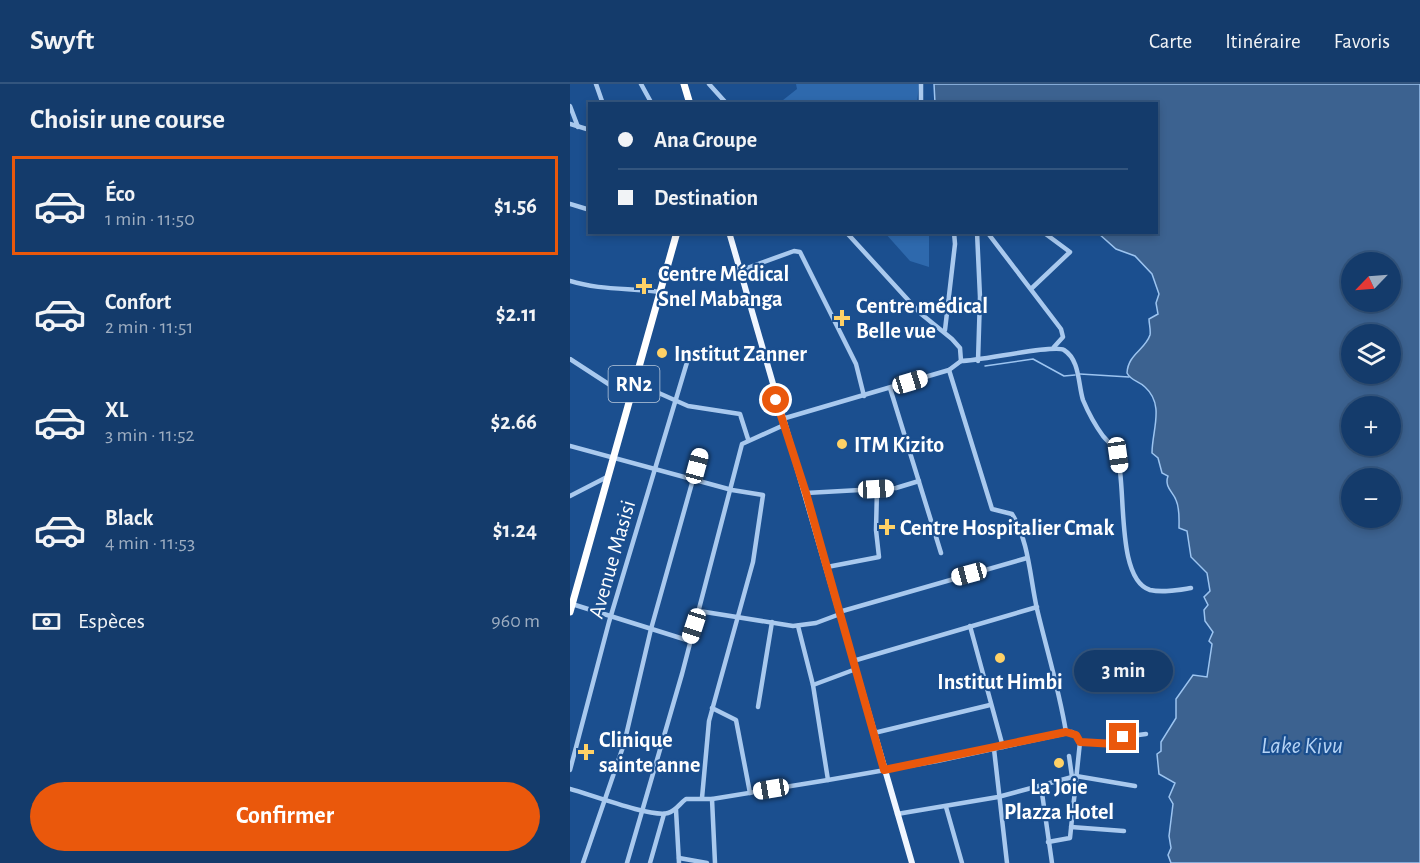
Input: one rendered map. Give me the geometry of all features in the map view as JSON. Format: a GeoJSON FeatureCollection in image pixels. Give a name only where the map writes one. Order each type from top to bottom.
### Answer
{"type":"FeatureCollection","features":[{"type":"Feature","properties":{"kind":"highway"},"geometry":{"type":"LineString","coordinates":[[684,84],[689,102]]}},
{"type":"Feature","properties":{"kind":"highway","name":"RN2"},"geometry":{"type":"LineString","coordinates":[[571,608],[675,234]]}},
{"type":"Feature","properties":{"kind":"main road"},"geometry":{"type":"LineString","coordinates":[[730,234],[912,863]]}},
{"type":"Feature","properties":{"kind":"street"},"geometry":{"type":"LineString","coordinates":[[596,84],[602,102]]}},
{"type":"Feature","properties":{"kind":"street"},"geometry":{"type":"LineString","coordinates":[[641,84],[651,102]]}},
{"type":"Feature","properties":{"kind":"street"},"geometry":{"type":"LineString","coordinates":[[709,84],[725,102]]}},
{"type":"Feature","properties":{"kind":"street"},"geometry":{"type":"LineString","coordinates":[[921,84],[921,102]]}},
{"type":"Feature","properties":{"kind":"street"},"geometry":{"type":"LineString","coordinates":[[570,106],[578,127]]}},
{"type":"Feature","properties":{"kind":"street"},"geometry":{"type":"LineString","coordinates":[[570,124],[588,130]]}},
{"type":"Feature","properties":{"kind":"street"},"geometry":{"type":"LineString","coordinates":[[570,204],[588,209]]}},
{"type":"Feature","properties":{"kind":"street"},"geometry":{"type":"LineString","coordinates":[[848,234],[920,313],[945,330],[960,348],[961,361]]}},
{"type":"Feature","properties":{"kind":"street"},"geometry":{"type":"LineString","coordinates":[[954,234],[955,244]]}},
{"type":"Feature","properties":{"kind":"street"},"geometry":{"type":"LineString","coordinates":[[945,330],[958,234]]}},
{"type":"Feature","properties":{"kind":"street"},"geometry":{"type":"LineString","coordinates":[[977,234],[980,297],[978,361]]}},
{"type":"Feature","properties":{"kind":"street"},"geometry":{"type":"LineString","coordinates":[[989,234],[1032,288],[1063,333],[1061,340],[1054,347]]}},
{"type":"Feature","properties":{"kind":"street"},"geometry":{"type":"LineString","coordinates":[[1032,288],[1070,252],[1046,234]]}},
{"type":"Feature","properties":{"kind":"street"},"geometry":{"type":"LineString","coordinates":[[739,271],[794,251],[800,252],[859,371],[864,396]]}},
{"type":"Feature","properties":{"kind":"street"},"geometry":{"type":"LineString","coordinates":[[570,281],[593,287],[618,287],[660,292]]}},
{"type":"Feature","properties":{"kind":"street"},"geometry":{"type":"LineString","coordinates":[[627,863],[699,611],[742,444],[748,439],[783,422],[949,370],[961,361],[978,361],[1054,347],[1063,350],[1075,364],[1084,402],[1118,455],[1125,505],[1125,552],[1132,569],[1141,583],[1149,589],[1161,591],[1191,588]]}},
{"type":"Feature","properties":{"kind":"street"},"geometry":{"type":"LineString","coordinates":[[570,359],[630,398]]}},
{"type":"Feature","properties":{"kind":"street","name":"Avenue Masisi"},"geometry":{"type":"LineString","coordinates":[[570,770],[610,617],[674,399],[688,359]]}},
{"type":"Feature","properties":{"kind":"street"},"geometry":{"type":"LineString","coordinates":[[949,370],[992,509],[1014,517],[1027,558],[1037,607],[1057,681],[1066,732]]}},
{"type":"Feature","properties":{"kind":"street"},"geometry":{"type":"LineString","coordinates":[[634,382],[688,406],[740,414],[748,439]]}},
{"type":"Feature","properties":{"kind":"street"},"geometry":{"type":"LineString","coordinates":[[890,388],[941,553]]}},
{"type":"Feature","properties":{"kind":"street"},"geometry":{"type":"LineString","coordinates":[[570,446],[732,490],[763,495],[753,562],[712,708],[705,749],[702,798]]}},
{"type":"Feature","properties":{"kind":"street"},"geometry":{"type":"LineString","coordinates":[[583,863],[624,744],[651,629],[701,451]]}},
{"type":"Feature","properties":{"kind":"street"},"geometry":{"type":"LineString","coordinates":[[570,496],[594,486],[608,476]]}},
{"type":"Feature","properties":{"kind":"street"},"geometry":{"type":"LineString","coordinates":[[806,493],[896,488],[919,481]]}},
{"type":"Feature","properties":{"kind":"street"},"geometry":{"type":"LineString","coordinates":[[570,489],[578,491]]}},
{"type":"Feature","properties":{"kind":"street"},"geometry":{"type":"LineString","coordinates":[[827,567],[879,557],[876,530],[876,489]]}},
{"type":"Feature","properties":{"kind":"street"},"geometry":{"type":"LineString","coordinates":[[699,611],[798,626],[1027,558]]}},
{"type":"Feature","properties":{"kind":"street"},"geometry":{"type":"LineString","coordinates":[[853,661],[1037,607]]}},
{"type":"Feature","properties":{"kind":"street"},"geometry":{"type":"LineString","coordinates":[[571,608],[690,641]]}},
{"type":"Feature","properties":{"kind":"street"},"geometry":{"type":"LineString","coordinates":[[758,707],[769,653],[772,622]]}},
{"type":"Feature","properties":{"kind":"street"},"geometry":{"type":"LineString","coordinates":[[798,626],[813,685],[828,780]]}},
{"type":"Feature","properties":{"kind":"street"},"geometry":{"type":"LineString","coordinates":[[970,626],[1003,747]]}},
{"type":"Feature","properties":{"kind":"street"},"geometry":{"type":"LineString","coordinates":[[813,685],[856,669]]}},
{"type":"Feature","properties":{"kind":"street"},"geometry":{"type":"LineString","coordinates":[[874,733],[990,705]]}},
{"type":"Feature","properties":{"kind":"street"},"geometry":{"type":"LineString","coordinates":[[712,708],[736,720],[750,793]]}},
{"type":"Feature","properties":{"kind":"street"},"geometry":{"type":"LineString","coordinates":[[570,789],[664,814],[676,810],[683,801],[712,799],[884,770],[994,749],[1066,732],[1076,735],[1080,742],[1074,776],[1071,827],[1069,839],[1048,842]]}},
{"type":"Feature","properties":{"kind":"street"},"geometry":{"type":"LineString","coordinates":[[1080,742],[1115,744],[1123,737],[1146,734]]}},
{"type":"Feature","properties":{"kind":"street"},"geometry":{"type":"LineString","coordinates":[[994,749],[1007,863]]}},
{"type":"Feature","properties":{"kind":"street"},"geometry":{"type":"LineString","coordinates":[[1069,756],[1074,776]]}},
{"type":"Feature","properties":{"kind":"street"},"geometry":{"type":"LineString","coordinates":[[897,814],[998,797],[1074,776],[1135,786]]}},
{"type":"Feature","properties":{"kind":"street"},"geometry":{"type":"LineString","coordinates":[[1041,786],[1052,863]]}},
{"type":"Feature","properties":{"kind":"street"},"geometry":{"type":"LineString","coordinates":[[712,799],[715,863]]}},
{"type":"Feature","properties":{"kind":"street"},"geometry":{"type":"LineString","coordinates":[[946,807],[962,863]]}},
{"type":"Feature","properties":{"kind":"street"},"geometry":{"type":"LineString","coordinates":[[676,810],[679,860],[707,863]]}},
{"type":"Feature","properties":{"kind":"street"},"geometry":{"type":"LineString","coordinates":[[650,863],[664,814]]}},
{"type":"Feature","properties":{"kind":"street"},"geometry":{"type":"LineString","coordinates":[[1071,827],[1124,831]]}},
{"type":"Feature","properties":{"kind":"shaded area"},"geometry":{"type":"Polygon","coordinates":[[[796,84],[919,84],[917,102],[781,102],[797,89],[796,84]]]}},
{"type":"Feature","properties":{"kind":"shaded area"},"geometry":{"type":"Polygon","coordinates":[[[886,234],[929,234],[929,267],[910,261],[886,234]]]}},
{"type":"Feature","properties":{"kind":"water","name":"Lake Kivu"},"geometry":{"type":"Polygon","coordinates":[[[934,84],[1420,84],[1420,863],[1171,863],[1168,855],[1171,848],[1169,836],[1173,804],[1169,797],[1175,783],[1159,774],[1157,754],[1161,751],[1161,742],[1176,718],[1176,699],[1193,675],[1207,677],[1212,644],[1209,641],[1213,632],[1205,621],[1204,610],[1208,605],[1204,597],[1210,591],[1207,573],[1191,557],[1187,531],[1179,528],[1178,507],[1168,486],[1168,476],[1162,473],[1158,458],[1152,453],[1156,418],[1155,402],[1145,387],[1127,373],[1130,361],[1148,340],[1149,319],[1158,314],[1156,303],[1159,294],[1152,274],[1135,256],[1116,249],[1099,234],[1158,234],[1158,102],[935,102],[934,84]]]}},
{"type":"Feature","properties":{"kind":"waterway"},"geometry":{"type":"LineString","coordinates":[[985,366],[1033,359],[1064,376],[1075,375]]}},
{"type":"Feature","properties":{"kind":"waterway"},"geometry":{"type":"LineString","coordinates":[[1080,374],[1129,377]]}},
{"type":"Feature","properties":{"kind":"place","name":"Centre Médical Snel Mabanga"},"geometry":{"type":"Point","coordinates":[644,286]}},
{"type":"Feature","properties":{"kind":"place","name":"Centre médical Belle vue"},"geometry":{"type":"Point","coordinates":[842,318]}},
{"type":"Feature","properties":{"kind":"place","name":"Institut Zanner"},"geometry":{"type":"Point","coordinates":[662,353]}},
{"type":"Feature","properties":{"kind":"place","name":"ITM Kizito"},"geometry":{"type":"Point","coordinates":[842,444]}},
{"type":"Feature","properties":{"kind":"place","name":"Centre Hospitalier Cmak"},"geometry":{"type":"Point","coordinates":[887,527]}},
{"type":"Feature","properties":{"kind":"place","name":"Institut Himbi"},"geometry":{"type":"Point","coordinates":[1000,658]}},
{"type":"Feature","properties":{"kind":"place","name":"Clinique sainte anne"},"geometry":{"type":"Point","coordinates":[586,752]}},
{"type":"Feature","properties":{"kind":"place","name":"La Joie Plazza Hotel"},"geometry":{"type":"Point","coordinates":[1059,763]}},
{"type":"Feature","properties":{"kind":"route"},"geometry":{"type":"LineString","coordinates":[[776,400],[806,493],[884,770],[938,761],[1066,732],[1072,732],[1080,742],[1115,744],[1123,737]]}}]}
